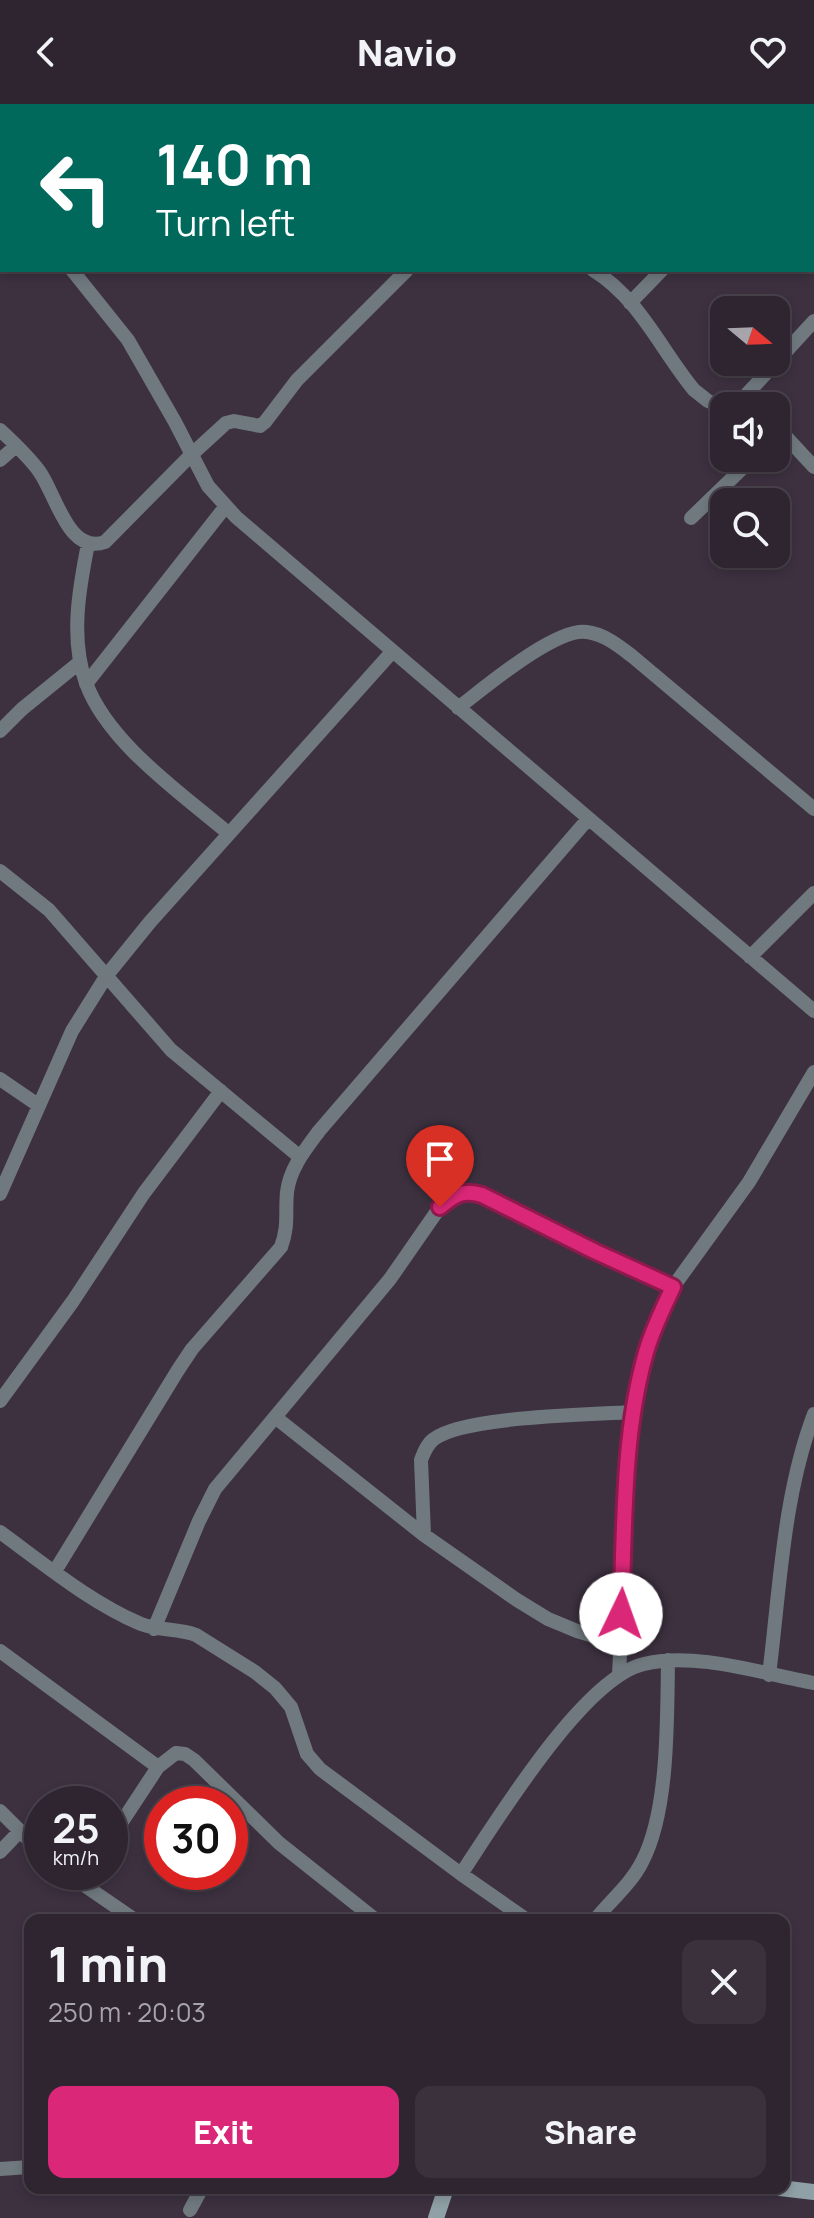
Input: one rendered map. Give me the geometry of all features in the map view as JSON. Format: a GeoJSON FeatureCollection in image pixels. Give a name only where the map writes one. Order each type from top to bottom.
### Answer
{"type":"FeatureCollection","features":[{"type":"Feature","properties":{"kind":"main road"},"geometry":{"type":"LineString","coordinates":[[790,2189],[814,2192]]}},
{"type":"Feature","properties":{"kind":"main road"},"geometry":{"type":"LineString","coordinates":[[436,2218],[444,2194]]}},
{"type":"Feature","properties":{"kind":"street"},"geometry":{"type":"LineString","coordinates":[[74,272],[128,340],[168,408],[208,486],[226,506],[392,652],[814,1011]]}},
{"type":"Feature","properties":{"kind":"street"},"geometry":{"type":"LineString","coordinates":[[0,430],[40,471],[70,528],[88,544],[105,542],[226,423],[234,421],[260,426],[265,422],[297,380],[405,272]]}},
{"type":"Feature","properties":{"kind":"street"},"geometry":{"type":"LineString","coordinates":[[596,272],[630,303],[694,390],[710,402]]}},
{"type":"Feature","properties":{"kind":"street"},"geometry":{"type":"LineString","coordinates":[[630,303],[660,272]]}},
{"type":"Feature","properties":{"kind":"street"},"geometry":{"type":"LineString","coordinates":[[749,392],[814,321]]}},
{"type":"Feature","properties":{"kind":"street"},"geometry":{"type":"LineString","coordinates":[[790,443],[814,467]]}},
{"type":"Feature","properties":{"kind":"street"},"geometry":{"type":"LineString","coordinates":[[0,460],[16,446]]}},
{"type":"Feature","properties":{"kind":"street"},"geometry":{"type":"LineString","coordinates":[[691,518],[739,472]]}},
{"type":"Feature","properties":{"kind":"street"},"geometry":{"type":"LineString","coordinates":[[86,684],[226,506]]}},
{"type":"Feature","properties":{"kind":"street"},"geometry":{"type":"LineString","coordinates":[[88,544],[77,613],[80,662],[86,684],[113,728],[162,777],[228,833]]}},
{"type":"Feature","properties":{"kind":"street"},"geometry":{"type":"LineString","coordinates":[[458,708],[547,644],[572,632],[588,632],[610,640],[632,656],[814,809]]}},
{"type":"Feature","properties":{"kind":"street"},"geometry":{"type":"LineString","coordinates":[[0,1194],[72,1031],[107,975],[228,833],[392,652]]}},
{"type":"Feature","properties":{"kind":"street"},"geometry":{"type":"LineString","coordinates":[[0,731],[80,662]]}},
{"type":"Feature","properties":{"kind":"street"},"geometry":{"type":"LineString","coordinates":[[55,1571],[192,1349],[281,1247],[287,1231],[290,1175],[300,1157],[319,1131],[588,819]]}},
{"type":"Feature","properties":{"kind":"street"},"geometry":{"type":"LineString","coordinates":[[0,871],[49,910],[171,1050],[300,1157]]}},
{"type":"Feature","properties":{"kind":"street"},"geometry":{"type":"LineString","coordinates":[[750,957],[814,893]]}},
{"type":"Feature","properties":{"kind":"street"},"geometry":{"type":"LineString","coordinates":[[619,1675],[632,1412],[645,1355],[673,1287],[749,1182],[814,1072]]}},
{"type":"Feature","properties":{"kind":"street"},"geometry":{"type":"LineString","coordinates":[[0,1079],[38,1105]]}},
{"type":"Feature","properties":{"kind":"street"},"geometry":{"type":"LineString","coordinates":[[0,1401],[73,1301],[144,1193],[221,1091]]}},
{"type":"Feature","properties":{"kind":"street"},"geometry":{"type":"LineString","coordinates":[[154,1629],[215,1489],[390,1279],[440,1207],[454,1195],[469,1191],[482,1195],[673,1287]]}},
{"type":"Feature","properties":{"kind":"street"},"geometry":{"type":"LineString","coordinates":[[424,1535],[421,1460],[435,1439],[472,1426],[632,1412]]}},
{"type":"Feature","properties":{"kind":"street"},"geometry":{"type":"LineString","coordinates":[[769,1675],[791,1501],[814,1414]]}},
{"type":"Feature","properties":{"kind":"street"},"geometry":{"type":"LineString","coordinates":[[275,1417],[424,1535],[517,1600],[548,1619],[620,1644]]}},
{"type":"Feature","properties":{"kind":"street"},"geometry":{"type":"LineString","coordinates":[[0,1532],[117,1611],[154,1629],[185,1631],[196,1635],[255,1672],[275,1688],[291,1707],[307,1754],[320,1769],[518,1914]]}},
{"type":"Feature","properties":{"kind":"street"},"geometry":{"type":"LineString","coordinates":[[0,1651],[158,1767]]}},
{"type":"Feature","properties":{"kind":"street"},"geometry":{"type":"LineString","coordinates":[[461,1874],[533,1767],[591,1699],[619,1675],[642,1664],[668,1660],[705,1663],[814,1683]]}},
{"type":"Feature","properties":{"kind":"street"},"geometry":{"type":"LineString","coordinates":[[600,1914],[641,1864],[654,1831],[665,1747],[668,1660]]}},
{"type":"Feature","properties":{"kind":"street"},"geometry":{"type":"LineString","coordinates":[[128,1813],[158,1767],[176,1753],[185,1754],[279,1843],[368,1914]]}},
{"type":"Feature","properties":{"kind":"street"},"geometry":{"type":"LineString","coordinates":[[0,1811],[24,1835]]}},
{"type":"Feature","properties":{"kind":"street"},"geometry":{"type":"LineString","coordinates":[[0,1852],[20,1831]]}},
{"type":"Feature","properties":{"kind":"street"},"geometry":{"type":"LineString","coordinates":[[99,1890],[128,1914]]}},
{"type":"Feature","properties":{"kind":"street"},"geometry":{"type":"LineString","coordinates":[[0,2169],[24,2168]]}},
{"type":"Feature","properties":{"kind":"street"},"geometry":{"type":"LineString","coordinates":[[190,2210],[199,2194]]}},
{"type":"Feature","properties":{"kind":"route"},"geometry":{"type":"LineString","coordinates":[[440,1207],[454,1195],[469,1191],[482,1195],[673,1287],[645,1355],[632,1412],[621,1614]]}}]}
